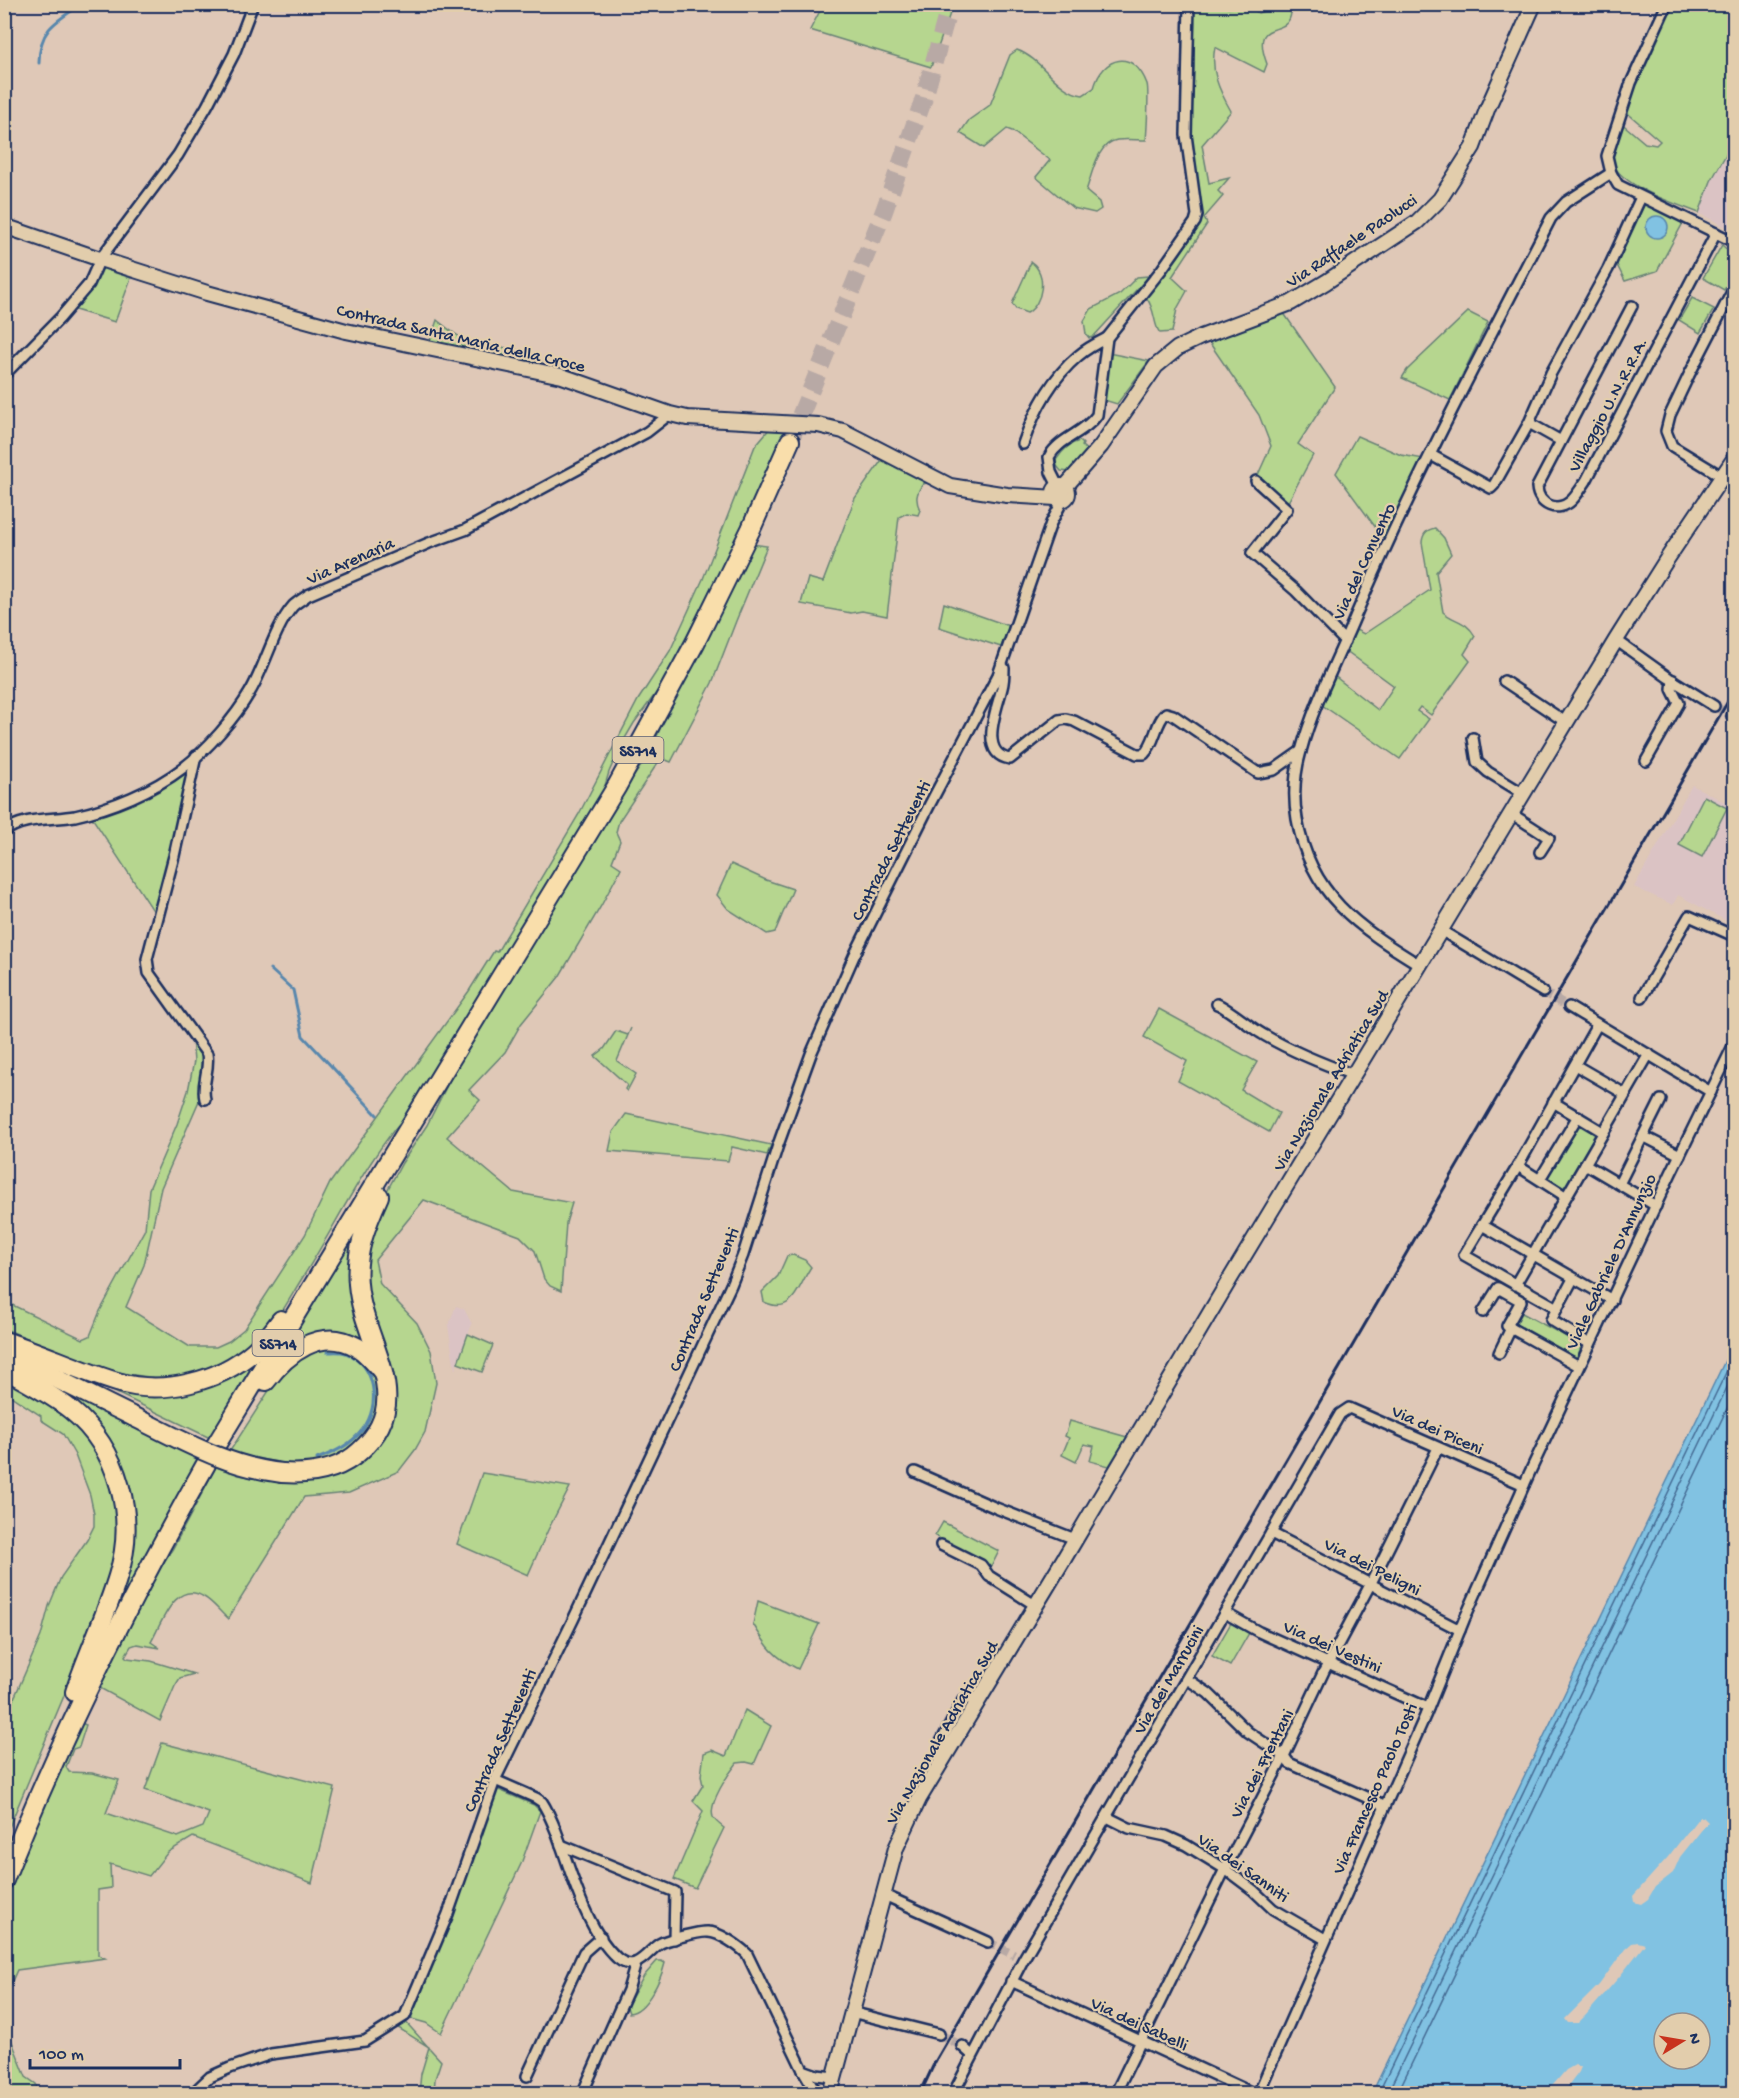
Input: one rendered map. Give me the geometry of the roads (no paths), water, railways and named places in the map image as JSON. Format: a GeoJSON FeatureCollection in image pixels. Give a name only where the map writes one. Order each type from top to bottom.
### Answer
{"type":"FeatureCollection","features":[{"type":"Feature","properties":{"kind":"highway","name":"SS714"},"geometry":{"type":"LineString","coordinates":[[382,1371],[364,1353],[345,1342],[323,1340],[303,1347],[284,1360],[276,1369],[230,1440],[218,1445],[587,838],[650,729],[742,548],[790,441]]}},
{"type":"Feature","properties":{"kind":"highway"},"geometry":{"type":"LineString","coordinates":[[4,1353],[217,1457],[253,1469],[282,1473],[310,1473],[333,1467],[350,1459],[374,1437],[384,1417],[387,1396],[380,1359],[359,1298],[358,1255],[365,1228],[404,1138]]}},
{"type":"Feature","properties":{"kind":"highway"},"geometry":{"type":"LineString","coordinates":[[4,1341],[117,1382],[141,1386],[167,1386],[198,1380],[229,1368],[257,1349],[340,1241]]}},
{"type":"Feature","properties":{"kind":"highway"},"geometry":{"type":"LineString","coordinates":[[4,1369],[66,1406],[97,1438],[117,1477],[126,1517],[124,1554],[119,1575],[83,1667],[52,1765]]}},
{"type":"Feature","properties":{"kind":"highway"},"geometry":{"type":"LineString","coordinates":[[4,1880],[52,1765],[119,1623],[206,1464]]}},
{"type":"Feature","properties":{"kind":"main road","name":"Via Raffaele Paolucci"},"geometry":{"type":"LineString","coordinates":[[1059,493],[1101,446],[1156,366],[1178,348],[1291,303],[1417,222],[1440,199],[1473,147],[1488,107],[1534,4]]}},
{"type":"Feature","properties":{"kind":"main road","name":"Contrada Santa Maria della Croce"},"geometry":{"type":"LineString","coordinates":[[4,226],[207,293],[346,331],[562,376],[670,414],[687,418],[818,425],[843,431],[950,486],[1011,496],[1059,493]]}},
{"type":"Feature","properties":{"kind":"main road","name":"Via Nazionale Adriatica Sud"},"geometry":{"type":"LineString","coordinates":[[830,2094],[882,1894],[896,1848],[909,1817],[1235,1270],[1616,640],[1734,459]]}},
{"type":"Feature","properties":{"kind":"street"},"geometry":{"type":"LineString","coordinates":[[4,375],[68,310],[88,284],[100,259],[178,155],[234,54],[253,4]]}},
{"type":"Feature","properties":{"kind":"street"},"geometry":{"type":"LineString","coordinates":[[1023,444],[1030,424],[1053,382],[1079,355],[1107,338],[1162,270],[1195,222],[1197,215],[1186,135],[1189,4]]}},
{"type":"Feature","properties":{"kind":"street"},"geometry":{"type":"LineString","coordinates":[[1667,4],[1631,83],[1615,128],[1607,156],[1611,173],[1618,185],[1734,242]]}},
{"type":"Feature","properties":{"kind":"street","name":"Via del Convento"},"geometry":{"type":"LineString","coordinates":[[1420,965],[1344,911],[1316,877],[1301,840],[1296,817],[1295,794],[1301,751],[1321,697],[1378,564],[1551,218],[1566,202],[1611,173]]}},
{"type":"Feature","properties":{"kind":"street"},"geometry":{"type":"LineString","coordinates":[[1431,455],[1491,488],[1528,423],[1551,373],[1608,269],[1641,197]]}},
{"type":"Feature","properties":{"kind":"street","name":"Villaggio U.N.R.R.A."},"geometry":{"type":"LineString","coordinates":[[1632,306],[1537,487],[1540,499],[1544,503],[1554,507],[1566,504],[1572,500],[1586,481],[1716,232]]}},
{"type":"Feature","properties":{"kind":"street"},"geometry":{"type":"LineString","coordinates":[[1723,477],[1672,446],[1666,431],[1670,415],[1689,375],[1734,288]]}},
{"type":"Feature","properties":{"kind":"street"},"geometry":{"type":"LineString","coordinates":[[1059,493],[1049,457],[1055,447],[1090,423],[1097,415],[1107,338]]}},
{"type":"Feature","properties":{"kind":"street","name":"Via Arenaria"},"geometry":{"type":"LineString","coordinates":[[4,832],[23,823],[75,816],[125,800],[183,768],[225,726],[250,693],[285,618],[294,605],[308,596],[429,543],[465,530],[647,432],[670,414]]}},
{"type":"Feature","properties":{"kind":"street","name":"Villaggio U.N.R.R.A."},"geometry":{"type":"LineString","coordinates":[[1528,423],[1561,441]]}},
{"type":"Feature","properties":{"kind":"street"},"geometry":{"type":"LineString","coordinates":[[1256,481],[1287,509],[1252,553],[1296,591],[1345,641]]}},
{"type":"Feature","properties":{"kind":"street","name":"Contrada Setteventi"},"geometry":{"type":"LineString","coordinates":[[192,2094],[210,2077],[230,2068],[271,2054],[365,2041],[403,2017],[448,1914],[495,1780],[573,1620],[730,1285],[743,1254],[778,1145],[811,1054],[854,956],[1005,660],[1051,524],[1052,510],[1059,493]]}},
{"type":"Feature","properties":{"kind":"street"},"geometry":{"type":"LineString","coordinates":[[1616,640],[1714,706]]}},
{"type":"Feature","properties":{"kind":"street"},"geometry":{"type":"LineString","coordinates":[[1005,660],[1003,686],[992,726],[992,740],[997,752],[1004,758],[1010,759],[1059,720],[1065,719],[1074,721],[1137,754],[1144,754],[1151,747],[1162,717],[1166,713],[1173,715],[1258,773],[1274,770],[1301,751]]}},
{"type":"Feature","properties":{"kind":"street"},"geometry":{"type":"LineString","coordinates":[[1646,761],[1678,703],[1672,689],[1673,680]]}},
{"type":"Feature","properties":{"kind":"street"},"geometry":{"type":"LineString","coordinates":[[1504,681],[1567,723]]}},
{"type":"Feature","properties":{"kind":"street"},"geometry":{"type":"LineString","coordinates":[[1473,738],[1477,762],[1488,772],[1524,794]]}},
{"type":"Feature","properties":{"kind":"street"},"geometry":{"type":"LineString","coordinates":[[196,756],[174,856],[147,959],[149,973],[207,1054],[209,1066],[203,1090],[205,1099]]}},
{"type":"Feature","properties":{"kind":"street"},"geometry":{"type":"LineString","coordinates":[[1512,814],[1549,838],[1540,852]]}},
{"type":"Feature","properties":{"kind":"street"},"geometry":{"type":"LineString","coordinates":[[1642,997],[1689,915],[1734,936]]}},
{"type":"Feature","properties":{"kind":"street"},"geometry":{"type":"LineString","coordinates":[[1442,931],[1543,992]]}},
{"type":"Feature","properties":{"kind":"street"},"geometry":{"type":"LineString","coordinates":[[1217,1004],[1222,1005],[1229,1013],[1264,1035],[1311,1060],[1354,1075]]}},
{"type":"Feature","properties":{"kind":"street"},"geometry":{"type":"LineString","coordinates":[[1569,1007],[1711,1092]]}},
{"type":"Feature","properties":{"kind":"street"},"geometry":{"type":"LineString","coordinates":[[1557,1308],[1464,1255],[1518,1166],[1597,1025]]}},
{"type":"Feature","properties":{"kind":"street","name":"Viale Gabriele D'Annunzio"},"geometry":{"type":"LineString","coordinates":[[1520,1495],[1579,1366],[1734,1044]]}},
{"type":"Feature","properties":{"kind":"street"},"geometry":{"type":"LineString","coordinates":[[1515,1285],[1649,1054]]}},
{"type":"Feature","properties":{"kind":"street"},"geometry":{"type":"LineString","coordinates":[[1575,1065],[1625,1094]]}},
{"type":"Feature","properties":{"kind":"street"},"geometry":{"type":"LineString","coordinates":[[1619,1184],[1661,1100]]}},
{"type":"Feature","properties":{"kind":"street"},"geometry":{"type":"LineString","coordinates":[[1553,1102],[1603,1132]]}},
{"type":"Feature","properties":{"kind":"street"},"geometry":{"type":"LineString","coordinates":[[1539,1179],[1578,1116]]}},
{"type":"Feature","properties":{"kind":"street"},"geometry":{"type":"LineString","coordinates":[[1643,1136],[1680,1155]]}},
{"type":"Feature","properties":{"kind":"street"},"geometry":{"type":"LineString","coordinates":[[1585,1164],[1656,1206]]}},
{"type":"Feature","properties":{"kind":"street"},"geometry":{"type":"LineString","coordinates":[[1518,1166],[1565,1196]]}},
{"type":"Feature","properties":{"kind":"street"},"geometry":{"type":"LineString","coordinates":[[1482,1225],[1612,1300]]}},
{"type":"Feature","properties":{"kind":"street"},"geometry":{"type":"LineString","coordinates":[[1573,1279],[1551,1322],[1590,1344]]}},
{"type":"Feature","properties":{"kind":"street"},"geometry":{"type":"LineString","coordinates":[[1484,1312],[1498,1288],[1521,1301],[1507,1326],[1579,1366]]}},
{"type":"Feature","properties":{"kind":"street"},"geometry":{"type":"LineString","coordinates":[[1499,1353],[1511,1328]]}},
{"type":"Feature","properties":{"kind":"street","name":"Via dei Piceni"},"geometry":{"type":"LineString","coordinates":[[1340,1414],[1349,1408],[1524,1485]]}},
{"type":"Feature","properties":{"kind":"street","name":"Via dei Marrucini"},"geometry":{"type":"LineString","coordinates":[[953,2094],[1011,1981],[1018,1958],[1107,1817],[1340,1414]]}},
{"type":"Feature","properties":{"kind":"street","name":"Via dei Frentani"},"geometry":{"type":"LineString","coordinates":[[1115,2094],[1225,1869],[1438,1448]]}},
{"type":"Feature","properties":{"kind":"street"},"geometry":{"type":"LineString","coordinates":[[915,1472],[996,1508],[1075,1539]]}},
{"type":"Feature","properties":{"kind":"street","name":"Via Francesco Paolo Tosti"},"geometry":{"type":"LineString","coordinates":[[1257,2094],[1520,1495]]}},
{"type":"Feature","properties":{"kind":"street","name":"Via dei Peligni"},"geometry":{"type":"LineString","coordinates":[[1271,1533],[1460,1629]]}},
{"type":"Feature","properties":{"kind":"street"},"geometry":{"type":"LineString","coordinates":[[941,1545],[981,1565],[989,1576],[1035,1605]]}},
{"type":"Feature","properties":{"kind":"street","name":"Via dei Vestini"},"geometry":{"type":"LineString","coordinates":[[1225,1613],[1259,1632],[1428,1708]]}},
{"type":"Feature","properties":{"kind":"street"},"geometry":{"type":"LineString","coordinates":[[1187,1679],[1208,1693],[1248,1732],[1284,1756],[1289,1763],[1384,1805]]}},
{"type":"Feature","properties":{"kind":"street"},"geometry":{"type":"LineString","coordinates":[[495,1780],[542,1802],[583,1905],[601,1937],[617,1958],[623,1962],[636,1963],[661,1943],[709,1931],[736,1944],[747,1954],[803,2070],[820,2094]]}},
{"type":"Feature","properties":{"kind":"street","name":"Via dei Sanniti"},"geometry":{"type":"LineString","coordinates":[[1107,1817],[1129,1828],[1166,1836],[1186,1845],[1225,1869],[1273,1909],[1325,1939]]}},
{"type":"Feature","properties":{"kind":"street"},"geometry":{"type":"LineString","coordinates":[[561,1845],[675,1892],[674,1939]]}},
{"type":"Feature","properties":{"kind":"street"},"geometry":{"type":"LineString","coordinates":[[882,1894],[988,1942]]}},
{"type":"Feature","properties":{"kind":"street"},"geometry":{"type":"LineString","coordinates":[[527,2076],[584,1952],[601,1937]]}},
{"type":"Feature","properties":{"kind":"street"},"geometry":{"type":"LineString","coordinates":[[584,2092],[628,1990],[636,1963]]}},
{"type":"Feature","properties":{"kind":"street","name":"Via dei Sabelli"},"geometry":{"type":"LineString","coordinates":[[1011,1981],[1257,2094]]}},
{"type":"Feature","properties":{"kind":"street"},"geometry":{"type":"LineString","coordinates":[[851,2012],[939,2034]]}},
{"type":"Feature","properties":{"kind":"street"},"geometry":{"type":"LineString","coordinates":[[962,2046],[972,2055]]}},
{"type":"Feature","properties":{"kind":"street"},"geometry":{"type":"LineString","coordinates":[[803,2070],[834,2077]]}},
{"type":"Feature","properties":{"kind":"water"},"geometry":{"type":"Polygon","coordinates":[[[1657,216],[1665,219],[1668,227],[1665,235],[1657,238],[1649,235],[1646,227],[1649,219],[1657,216]]]}},
{"type":"Feature","properties":{"kind":"water"},"geometry":{"type":"Polygon","coordinates":[[[1734,1342],[1734,2093],[1372,2093],[1734,1342]]]}},
{"type":"Feature","properties":{"kind":"waterway"},"geometry":{"type":"LineString","coordinates":[[39,63],[42,42],[51,27],[82,4]]}},
{"type":"Feature","properties":{"kind":"waterway"},"geometry":{"type":"LineString","coordinates":[[270,969],[293,990],[303,1036],[377,1115]]}},
{"type":"Feature","properties":{"kind":"waterway"},"geometry":{"type":"LineString","coordinates":[[317,1459],[342,1447],[358,1435],[369,1419],[372,1409],[372,1386],[364,1366],[356,1358],[344,1352],[327,1352]]}},
{"type":"Feature","properties":{"kind":"tunnel"},"geometry":{"type":"LineString","coordinates":[[790,441],[884,211],[924,98],[950,4]]}},
{"type":"Feature","properties":{"kind":"tunnel"},"geometry":{"type":"LineString","coordinates":[[1714,706],[1732,716]]}},
{"type":"Feature","properties":{"kind":"tunnel"},"geometry":{"type":"LineString","coordinates":[[1543,992],[1569,1007]]}},
{"type":"Feature","properties":{"kind":"tunnel"},"geometry":{"type":"LineString","coordinates":[[988,1942],[1014,1955]]}},
{"type":"Feature","properties":{"kind":"tunnel"},"geometry":{"type":"LineString","coordinates":[[939,2034],[962,2046]]}},
{"type":"Feature","properties":{"kind":"railway"},"geometry":{"type":"LineString","coordinates":[[920,2094],[935,2062],[1734,691]]}}]}
